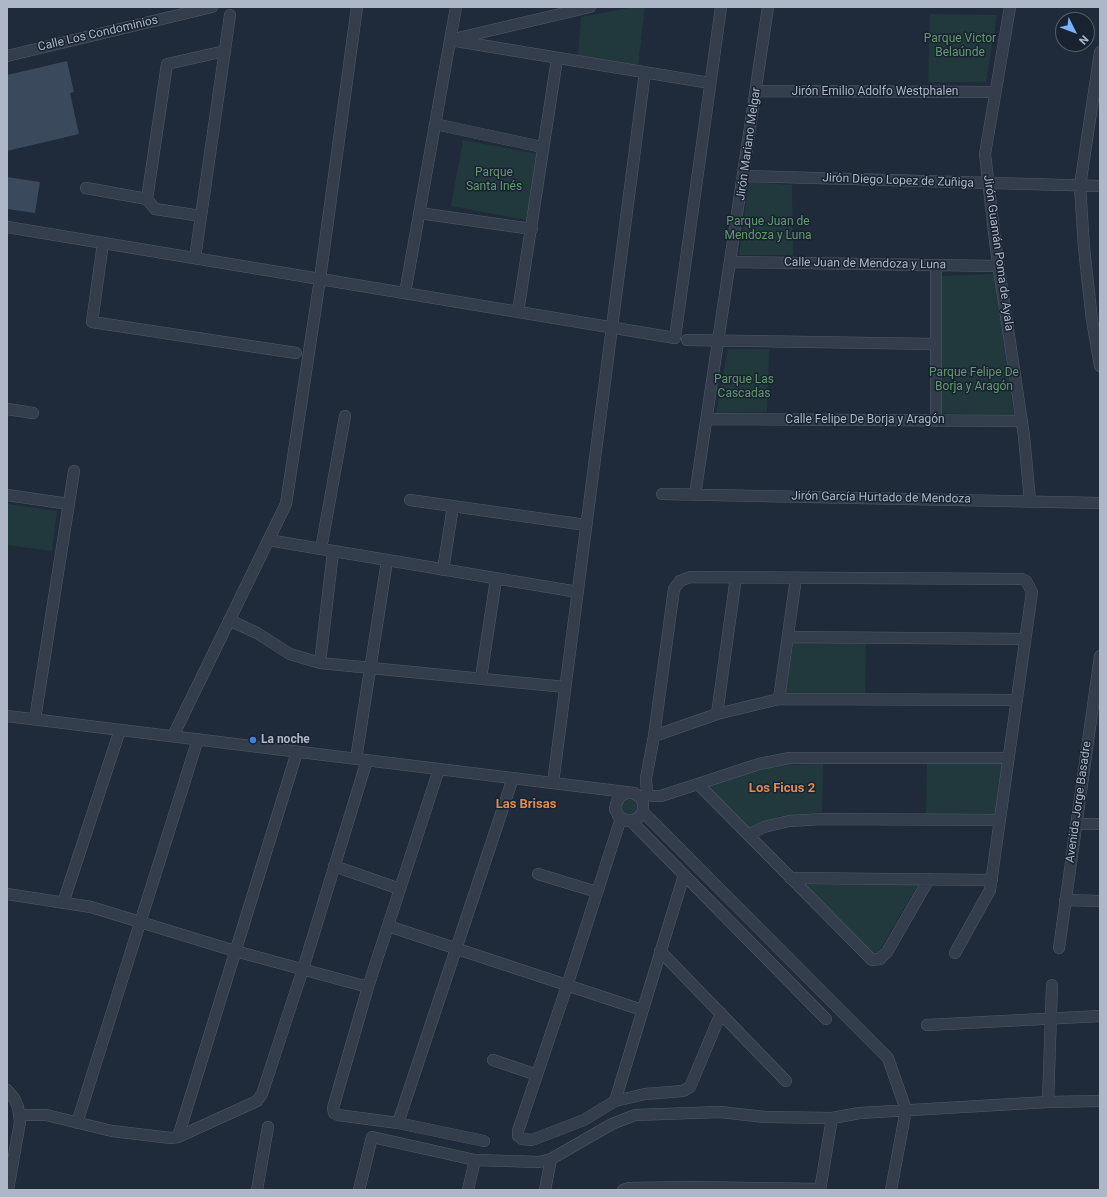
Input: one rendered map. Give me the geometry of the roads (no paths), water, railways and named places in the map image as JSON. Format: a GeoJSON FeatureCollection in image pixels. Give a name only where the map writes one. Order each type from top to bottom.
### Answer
{"type":"FeatureCollection","features":[{"type":"Feature","properties":{"kind":"street","name":"Calle Los Condominios"},"geometry":{"type":"LineString","coordinates":[[7,56],[212,7]]}},
{"type":"Feature","properties":{"kind":"street"},"geometry":{"type":"LineString","coordinates":[[173,736],[286,504],[320,279],[356,7]]}},
{"type":"Feature","properties":{"kind":"street"},"geometry":{"type":"LineString","coordinates":[[405,293],[456,7]]}},
{"type":"Feature","properties":{"kind":"street"},"geometry":{"type":"LineString","coordinates":[[450,40],[590,7]]}},
{"type":"Feature","properties":{"kind":"street"},"geometry":{"type":"LineString","coordinates":[[7,227],[675,338],[721,7]]}},
{"type":"Feature","properties":{"kind":"street","name":"Jirón Mariano Melgar"},"geometry":{"type":"LineString","coordinates":[[695,495],[744,176],[768,7]]}},
{"type":"Feature","properties":{"kind":"street","name":"Jirón Guamán Poma de Ayala"},"geometry":{"type":"LineString","coordinates":[[1010,7],[994,92],[985,154],[999,266],[1022,421],[1030,501]]}},
{"type":"Feature","properties":{"kind":"street"},"geometry":{"type":"LineString","coordinates":[[195,258],[230,15]]}},
{"type":"Feature","properties":{"kind":"street"},"geometry":{"type":"LineString","coordinates":[[450,40],[710,83]]}},
{"type":"Feature","properties":{"kind":"street"},"geometry":{"type":"LineString","coordinates":[[147,199],[167,64],[225,50]]}},
{"type":"Feature","properties":{"kind":"street"},"geometry":{"type":"LineString","coordinates":[[1100,52],[1080,186],[1084,248],[1092,320],[1100,366]]}},
{"type":"Feature","properties":{"kind":"street"},"geometry":{"type":"LineString","coordinates":[[518,312],[532,229],[542,147],[557,58]]}},
{"type":"Feature","properties":{"kind":"street"},"geometry":{"type":"LineString","coordinates":[[553,783],[645,72]]}},
{"type":"Feature","properties":{"kind":"street","name":"Jirón Emilio Adolfo Westphalen"},"geometry":{"type":"LineString","coordinates":[[756,91],[994,92]]}},
{"type":"Feature","properties":{"kind":"street"},"geometry":{"type":"LineString","coordinates":[[435,124],[542,147]]}},
{"type":"Feature","properties":{"kind":"street","name":"Jirón Diego Lopez de Zuñiga"},"geometry":{"type":"LineString","coordinates":[[744,176],[1100,186]]}},
{"type":"Feature","properties":{"kind":"street"},"geometry":{"type":"LineString","coordinates":[[86,188],[147,199],[155,209],[201,216]]}},
{"type":"Feature","properties":{"kind":"street"},"geometry":{"type":"LineString","coordinates":[[419,213],[532,229]]}},
{"type":"Feature","properties":{"kind":"street"},"geometry":{"type":"LineString","coordinates":[[103,243],[92,322],[296,353]]}},
{"type":"Feature","properties":{"kind":"street","name":"Calle Juan de Mendoza y Luna"},"geometry":{"type":"LineString","coordinates":[[731,262],[999,266]]}},
{"type":"Feature","properties":{"kind":"street"},"geometry":{"type":"LineString","coordinates":[[936,265],[936,421]]}},
{"type":"Feature","properties":{"kind":"street"},"geometry":{"type":"LineString","coordinates":[[687,340],[935,344]]}},
{"type":"Feature","properties":{"kind":"street"},"geometry":{"type":"LineString","coordinates":[[7,410],[34,413]]}},
{"type":"Feature","properties":{"kind":"street"},"geometry":{"type":"LineString","coordinates":[[321,549],[345,416]]}},
{"type":"Feature","properties":{"kind":"street","name":"Calle Felipe De Borja y Aragón"},"geometry":{"type":"LineString","coordinates":[[707,419],[1022,421]]}},
{"type":"Feature","properties":{"kind":"street"},"geometry":{"type":"LineString","coordinates":[[35,719],[74,471]]}},
{"type":"Feature","properties":{"kind":"street","name":"Jirón García Hurtado de Mendoza"},"geometry":{"type":"LineString","coordinates":[[662,494],[1100,503]]}},
{"type":"Feature","properties":{"kind":"street"},"geometry":{"type":"LineString","coordinates":[[7,495],[69,504]]}},
{"type":"Feature","properties":{"kind":"street"},"geometry":{"type":"LineString","coordinates":[[410,500],[586,525]]}},
{"type":"Feature","properties":{"kind":"street"},"geometry":{"type":"LineString","coordinates":[[443,570],[453,506]]}},
{"type":"Feature","properties":{"kind":"street"},"geometry":{"type":"LineString","coordinates":[[268,540],[578,592]]}},
{"type":"Feature","properties":{"kind":"street"},"geometry":{"type":"LineString","coordinates":[[320,663],[334,552]]}},
{"type":"Feature","properties":{"kind":"street"},"geometry":{"type":"LineString","coordinates":[[19,1115],[46,1115],[112,1131],[171,1138],[178,1137],[257,1101],[262,1094],[303,969],[334,866],[361,759],[371,667],[387,561]]}},
{"type":"Feature","properties":{"kind":"street"},"geometry":{"type":"LineString","coordinates":[[626,819],[637,819],[643,812],[646,778],[654,736],[674,589],[680,580],[690,577],[1022,579],[1029,584],[1032,592],[992,880],[986,901],[955,953]]}},
{"type":"Feature","properties":{"kind":"street"},"geometry":{"type":"LineString","coordinates":[[717,714],[736,578]]}},
{"type":"Feature","properties":{"kind":"street"},"geometry":{"type":"LineString","coordinates":[[779,699],[796,578]]}},
{"type":"Feature","properties":{"kind":"street"},"geometry":{"type":"LineString","coordinates":[[481,678],[496,579]]}},
{"type":"Feature","properties":{"kind":"street"},"geometry":{"type":"LineString","coordinates":[[229,620],[257,633],[290,654],[320,663],[565,686]]}},
{"type":"Feature","properties":{"kind":"street"},"geometry":{"type":"LineString","coordinates":[[788,637],[1026,638]]}},
{"type":"Feature","properties":{"kind":"street","name":"Avenida Jorge Basadre"},"geometry":{"type":"LineString","coordinates":[[1059,948],[1100,656]]}},
{"type":"Feature","properties":{"kind":"street"},"geometry":{"type":"LineString","coordinates":[[654,736],[717,714],[779,699],[1017,700]]}},
{"type":"Feature","properties":{"kind":"street"},"geometry":{"type":"LineString","coordinates":[[7,716],[629,792],[644,796],[661,796],[759,764],[790,758],[1009,758]]}},
{"type":"Feature","properties":{"kind":"street"},"geometry":{"type":"LineString","coordinates":[[63,903],[120,730]]}},
{"type":"Feature","properties":{"kind":"street"},"geometry":{"type":"LineString","coordinates":[[77,1123],[142,923],[198,739]]}},
{"type":"Feature","properties":{"kind":"street"},"geometry":{"type":"LineString","coordinates":[[178,1137],[297,752]]}},
{"type":"Feature","properties":{"kind":"street"},"geometry":{"type":"LineString","coordinates":[[439,769],[368,987],[333,1108],[334,1113],[338,1115],[398,1123],[484,1141]]}},
{"type":"Feature","properties":{"kind":"street"},"geometry":{"type":"LineString","coordinates":[[398,1123],[513,778]]}},
{"type":"Feature","properties":{"kind":"street"},"geometry":{"type":"LineString","coordinates":[[698,784],[866,956],[872,960],[880,959],[887,952],[929,879]]}},
{"type":"Feature","properties":{"kind":"street"},"geometry":{"type":"LineString","coordinates":[[598,789],[616,806]]}},
{"type":"Feature","properties":{"kind":"street"},"geometry":{"type":"LineString","coordinates":[[629,792],[620,796],[616,806],[617,813],[626,819],[684,875],[826,1019]]}},
{"type":"Feature","properties":{"kind":"street"},"geometry":{"type":"LineString","coordinates":[[643,812],[883,1052],[890,1064],[906,1110],[891,1190]]}},
{"type":"Feature","properties":{"kind":"street"},"geometry":{"type":"LineString","coordinates":[[626,819],[597,892],[518,1131],[518,1136],[522,1140],[532,1140],[584,1120],[615,1101],[645,1094],[683,1091],[690,1087],[721,1013]]}},
{"type":"Feature","properties":{"kind":"street"},"geometry":{"type":"LineString","coordinates":[[748,835],[764,827],[789,821],[822,819],[1000,820]]}},
{"type":"Feature","properties":{"kind":"street"},"geometry":{"type":"LineString","coordinates":[[1076,824],[1100,824]]}},
{"type":"Feature","properties":{"kind":"street"},"geometry":{"type":"LineString","coordinates":[[334,866],[400,889]]}},
{"type":"Feature","properties":{"kind":"street"},"geometry":{"type":"LineString","coordinates":[[538,874],[597,892]]}},
{"type":"Feature","properties":{"kind":"street"},"geometry":{"type":"LineString","coordinates":[[615,1101],[684,875]]}},
{"type":"Feature","properties":{"kind":"street"},"geometry":{"type":"LineString","coordinates":[[790,878],[992,880]]}},
{"type":"Feature","properties":{"kind":"street"},"geometry":{"type":"LineString","coordinates":[[7,894],[91,907],[235,951],[368,987]]}},
{"type":"Feature","properties":{"kind":"street"},"geometry":{"type":"LineString","coordinates":[[1065,900],[1100,901]]}},
{"type":"Feature","properties":{"kind":"street"},"geometry":{"type":"LineString","coordinates":[[388,926],[642,1010]]}},
{"type":"Feature","properties":{"kind":"street"},"geometry":{"type":"LineString","coordinates":[[660,951],[786,1081]]}},
{"type":"Feature","properties":{"kind":"street"},"geometry":{"type":"LineString","coordinates":[[1048,1102],[1052,985]]}},
{"type":"Feature","properties":{"kind":"street"},"geometry":{"type":"LineString","coordinates":[[927,1025],[1100,1016]]}},
{"type":"Feature","properties":{"kind":"street"},"geometry":{"type":"LineString","coordinates":[[494,1060],[537,1075]]}},
{"type":"Feature","properties":{"kind":"street"},"geometry":{"type":"LineString","coordinates":[[7,1090],[14,1098],[20,1122],[8,1190]]}},
{"type":"Feature","properties":{"kind":"street"},"geometry":{"type":"LineString","coordinates":[[359,1190],[372,1137],[475,1160],[539,1162],[551,1159],[612,1124],[635,1115],[720,1112],[765,1117],[832,1118],[860,1113],[906,1110],[1048,1102],[1100,1101]]}},
{"type":"Feature","properties":{"kind":"street"},"geometry":{"type":"LineString","coordinates":[[623,1190],[629,1188],[820,1189],[832,1118]]}},
{"type":"Feature","properties":{"kind":"street"},"geometry":{"type":"LineString","coordinates":[[257,1190],[268,1127]]}},
{"type":"Feature","properties":{"kind":"street"},"geometry":{"type":"LineString","coordinates":[[545,1190],[551,1159]]}},
{"type":"Feature","properties":{"kind":"street"},"geometry":{"type":"LineString","coordinates":[[468,1190],[475,1160]]}},
{"type":"Feature","properties":{"kind":"place","name":"La noche"},"geometry":{"type":"Point","coordinates":[253,740]}},
{"type":"Feature","properties":{"kind":"district","name":"Los Ficus 2"},"geometry":{"type":"Point","coordinates":[782,789]}},
{"type":"Feature","properties":{"kind":"district","name":"Las Brisas"},"geometry":{"type":"Point","coordinates":[526,805]}},
{"type":"Feature","properties":{"kind":"park label","name":"Parque Victor Belaúnde"},"geometry":{"type":"Point","coordinates":[960,46]}},
{"type":"Feature","properties":{"kind":"park label","name":"Parque Santa Inés"},"geometry":{"type":"Point","coordinates":[494,180]}},
{"type":"Feature","properties":{"kind":"park label","name":"Parque Juan de Mendoza y Luna"},"geometry":{"type":"Point","coordinates":[768,229]}},
{"type":"Feature","properties":{"kind":"park label","name":"Parque Felipe De Borja y Aragón"},"geometry":{"type":"Point","coordinates":[974,380]}},
{"type":"Feature","properties":{"kind":"park label","name":"Parque Las Cascadas"},"geometry":{"type":"Point","coordinates":[744,387]}}]}
